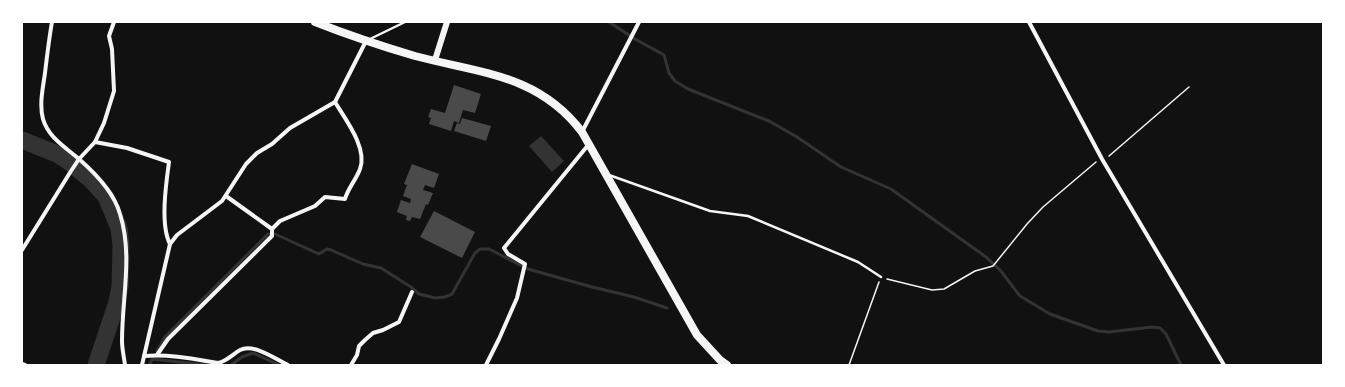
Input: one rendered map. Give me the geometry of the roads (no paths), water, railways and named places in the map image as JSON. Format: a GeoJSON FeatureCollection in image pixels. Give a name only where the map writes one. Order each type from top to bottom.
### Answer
{"type":"FeatureCollection","features":[{"type":"Feature","properties":{"kind":"main road"},"geometry":{"type":"LineString","coordinates":[[315,22],[366,41],[521,83],[536,90],[555,104],[572,119],[582,132],[697,335],[720,360],[727,365]]}},
{"type":"Feature","properties":{"kind":"street"},"geometry":{"type":"LineString","coordinates":[[52,22],[41,100],[43,120],[58,143],[98,178],[115,200],[124,225],[127,251],[122,342],[125,365]]}},
{"type":"Feature","properties":{"kind":"street"},"geometry":{"type":"LineString","coordinates":[[22,250],[71,171],[95,142],[104,123],[114,91],[112,49],[109,36],[114,22]]}},
{"type":"Feature","properties":{"kind":"street"},"geometry":{"type":"LineString","coordinates":[[435,60],[447,22]]}},
{"type":"Feature","properties":{"kind":"street"},"geometry":{"type":"LineString","coordinates":[[582,132],[639,22]]}},
{"type":"Feature","properties":{"kind":"street"},"geometry":{"type":"LineString","coordinates":[[1029,22],[1102,159],[1224,365]]}},
{"type":"Feature","properties":{"kind":"street"},"geometry":{"type":"LineString","coordinates":[[142,365],[170,244],[177,235],[222,201],[246,164],[257,153],[272,144],[290,128],[335,102],[366,41]]}},
{"type":"Feature","properties":{"kind":"street"},"geometry":{"type":"LineString","coordinates":[[157,355],[168,339],[272,232],[280,221],[315,206],[325,197],[345,199],[347,191],[361,168],[362,157],[357,139],[335,102]]}},
{"type":"Feature","properties":{"kind":"street"},"geometry":{"type":"LineString","coordinates":[[95,142],[128,148],[169,162],[164,202],[167,239],[170,244]]}},
{"type":"Feature","properties":{"kind":"street"},"geometry":{"type":"LineString","coordinates":[[486,365],[500,339],[517,298],[525,267],[525,264],[508,254],[504,248],[589,144]]}},
{"type":"Feature","properties":{"kind":"street"},"geometry":{"type":"LineString","coordinates":[[226,196],[272,232]]}},
{"type":"Feature","properties":{"kind":"street"},"geometry":{"type":"LineString","coordinates":[[350,365],[357,355],[359,346],[365,340],[373,333],[399,322],[412,292]]}},
{"type":"Feature","properties":{"kind":"street"},"geometry":{"type":"LineString","coordinates":[[144,356],[157,355],[218,363],[241,350],[253,348],[288,365]]}},
{"type":"Feature","properties":{"kind":"lane"},"geometry":{"type":"LineString","coordinates":[[366,41],[404,22]]}},
{"type":"Feature","properties":{"kind":"lane"},"geometry":{"type":"LineString","coordinates":[[606,174],[710,211],[748,216],[858,262],[881,277]]}},
{"type":"Feature","properties":{"kind":"waterway"},"geometry":{"type":"LineString","coordinates":[[609,22],[635,39],[664,55],[669,73],[675,81],[688,89],[769,121],[797,137],[841,167],[891,189],[986,257],[1000,270],[1020,296],[1050,314],[1098,331],[1109,332],[1152,327],[1160,328],[1166,334],[1181,365]]}},
{"type":"Feature","properties":{"kind":"waterway"},"geometry":{"type":"LineString","coordinates":[[22,140],[57,154],[91,180],[106,197],[119,228],[121,245],[120,287],[116,305],[96,365]]}},
{"type":"Feature","properties":{"kind":"waterway"},"geometry":{"type":"LineString","coordinates":[[157,351],[165,337],[268,234],[275,234],[319,254],[327,249],[363,264],[381,268],[411,287],[419,294],[435,298],[445,297],[452,294],[475,253],[480,249],[489,249],[528,269],[634,297],[667,308]]}},
{"type":"Feature","properties":{"kind":"waterway"},"geometry":{"type":"LineString","coordinates":[[231,365],[242,357],[253,353],[279,365]]}},
{"type":"Feature","properties":{"kind":"waterway"},"geometry":{"type":"LineString","coordinates":[[149,365],[153,358]]}},
{"type":"Feature","properties":{"kind":"waterway"},"geometry":{"type":"LineString","coordinates":[[152,359],[206,365]]}}]}
